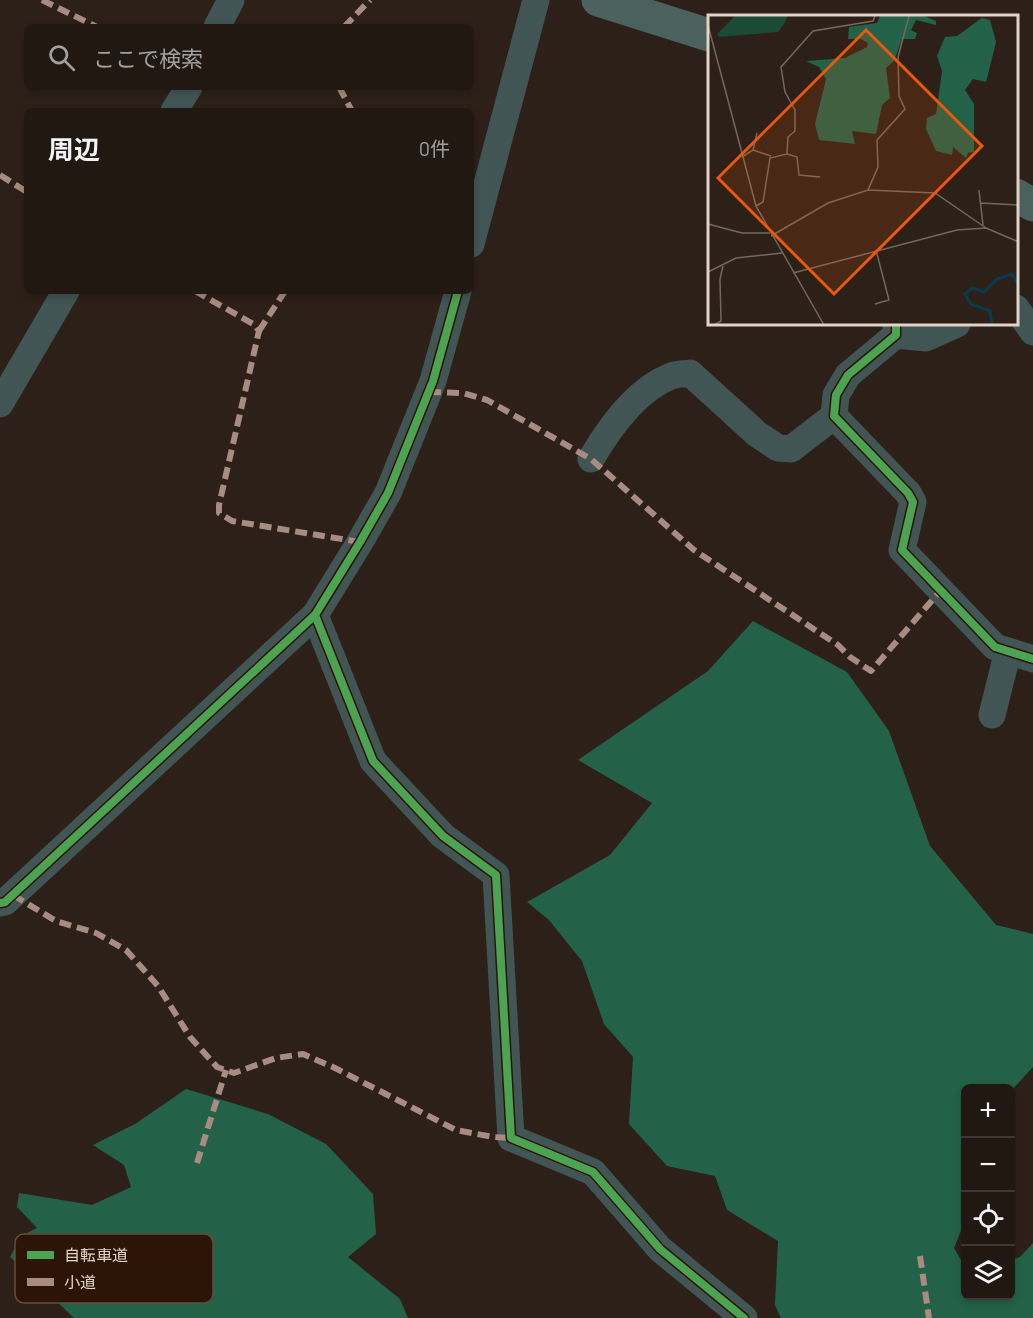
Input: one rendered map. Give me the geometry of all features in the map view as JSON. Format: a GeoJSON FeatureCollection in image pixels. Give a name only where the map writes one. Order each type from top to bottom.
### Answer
{"type":"FeatureCollection","features":[{"type":"Feature","properties":{"kind":"main road"},"geometry":{"type":"LineString","coordinates":[[598,0],[708,35]]}},
{"type":"Feature","properties":{"kind":"street"},"geometry":{"type":"LineString","coordinates":[[219,24],[231,0]]}},
{"type":"Feature","properties":{"kind":"street"},"geometry":{"type":"LineString","coordinates":[[474,233],[536,0]]}},
{"type":"Feature","properties":{"kind":"street"},"geometry":{"type":"LineString","coordinates":[[176,108],[187,90]]}},
{"type":"Feature","properties":{"kind":"street"},"geometry":{"type":"LineString","coordinates":[[4,389],[64,294]]}},
{"type":"Feature","properties":{"kind":"street"},"geometry":{"type":"LineString","coordinates":[[0,903],[13,895],[315,615],[388,493],[433,381],[457,294]]}},
{"type":"Feature","properties":{"kind":"street"},"geometry":{"type":"LineString","coordinates":[[1018,310],[1033,332]]}},
{"type":"Feature","properties":{"kind":"street"},"geometry":{"type":"LineString","coordinates":[[591,459],[604,436],[640,394],[672,376],[690,373],[757,434],[778,448],[791,449],[834,416],[836,395],[848,375],[896,329],[926,338],[953,326]]}},
{"type":"Feature","properties":{"kind":"street"},"geometry":{"type":"LineString","coordinates":[[834,416],[908,493],[913,502],[902,550],[994,647],[1020,655],[992,715]]}},
{"type":"Feature","properties":{"kind":"street"},"geometry":{"type":"LineString","coordinates":[[315,615],[373,760],[443,836],[496,875],[511,1138],[593,1172],[660,1249],[744,1318]]}},
{"type":"Feature","properties":{"kind":"green space"},"geometry":{"type":"Polygon","coordinates":[[[753,621],[847,672],[889,731],[930,846],[996,925],[1033,934],[1033,1067],[1015,1087],[1015,1084],[961,1084],[961,1231],[954,1248],[961,1260],[961,1300],[1015,1300],[1015,1259],[1020,1257],[1033,1243],[1033,1318],[781,1318],[775,1305],[778,1241],[727,1210],[715,1176],[667,1166],[629,1124],[633,1057],[604,1024],[582,961],[549,920],[527,902],[610,855],[652,803],[578,760],[708,671],[753,621]]]}},
{"type":"Feature","properties":{"kind":"green space"},"geometry":{"type":"Polygon","coordinates":[[[186,1089],[268,1114],[326,1144],[373,1194],[376,1234],[348,1257],[400,1299],[408,1318],[74,1318],[58,1303],[213,1303],[213,1234],[25,1234],[37,1228],[17,1207],[19,1193],[92,1205],[131,1187],[124,1165],[93,1145],[135,1124],[186,1089]]]}},
{"type":"Feature","properties":{"kind":"green space"},"geometry":{"type":"Polygon","coordinates":[[[15,1247],[15,1262],[10,1257],[15,1247]]]}},
{"type":"Feature","properties":{"kind":"marked path"},"geometry":{"type":"LineString","coordinates":[[42,0],[91,24]]}},
{"type":"Feature","properties":{"kind":"marked path"},"geometry":{"type":"LineString","coordinates":[[347,24],[370,0]]}},
{"type":"Feature","properties":{"kind":"marked path"},"geometry":{"type":"LineString","coordinates":[[341,90],[350,108]]}},
{"type":"Feature","properties":{"kind":"marked path"},"geometry":{"type":"LineString","coordinates":[[0,175],[24,190]]}},
{"type":"Feature","properties":{"kind":"marked path"},"geometry":{"type":"LineString","coordinates":[[200,294],[255,325],[259,331],[219,513],[232,521],[360,542]]}},
{"type":"Feature","properties":{"kind":"marked path"},"geometry":{"type":"LineString","coordinates":[[259,331],[283,294]]}},
{"type":"Feature","properties":{"kind":"marked path"},"geometry":{"type":"LineString","coordinates":[[429,392],[463,393],[487,400],[591,459],[694,550],[838,645],[850,657],[871,671],[941,590]]}},
{"type":"Feature","properties":{"kind":"marked path"},"geometry":{"type":"LineString","coordinates":[[13,895],[56,921],[96,933],[126,950],[158,986],[190,1037],[217,1067],[234,1073],[276,1058],[303,1054],[456,1130],[511,1138]]}},
{"type":"Feature","properties":{"kind":"marked path"},"geometry":{"type":"LineString","coordinates":[[197,1163],[226,1070]]}},
{"type":"Feature","properties":{"kind":"marked path"},"geometry":{"type":"LineString","coordinates":[[920,1256],[929,1318]]}},
{"type":"Feature","properties":{"kind":"cycle path"},"geometry":{"type":"LineString","coordinates":[[0,903],[5,902],[315,615],[388,493],[433,381],[457,294]]}},
{"type":"Feature","properties":{"kind":"cycle path"},"geometry":{"type":"LineString","coordinates":[[896,326],[896,335],[848,375],[836,395],[834,416],[908,493],[913,502],[902,550],[995,647],[1033,659]]}},
{"type":"Feature","properties":{"kind":"cycle path"},"geometry":{"type":"LineString","coordinates":[[315,615],[373,761],[443,836],[496,875],[511,1138],[593,1172],[660,1249],[744,1318]]}}]}
